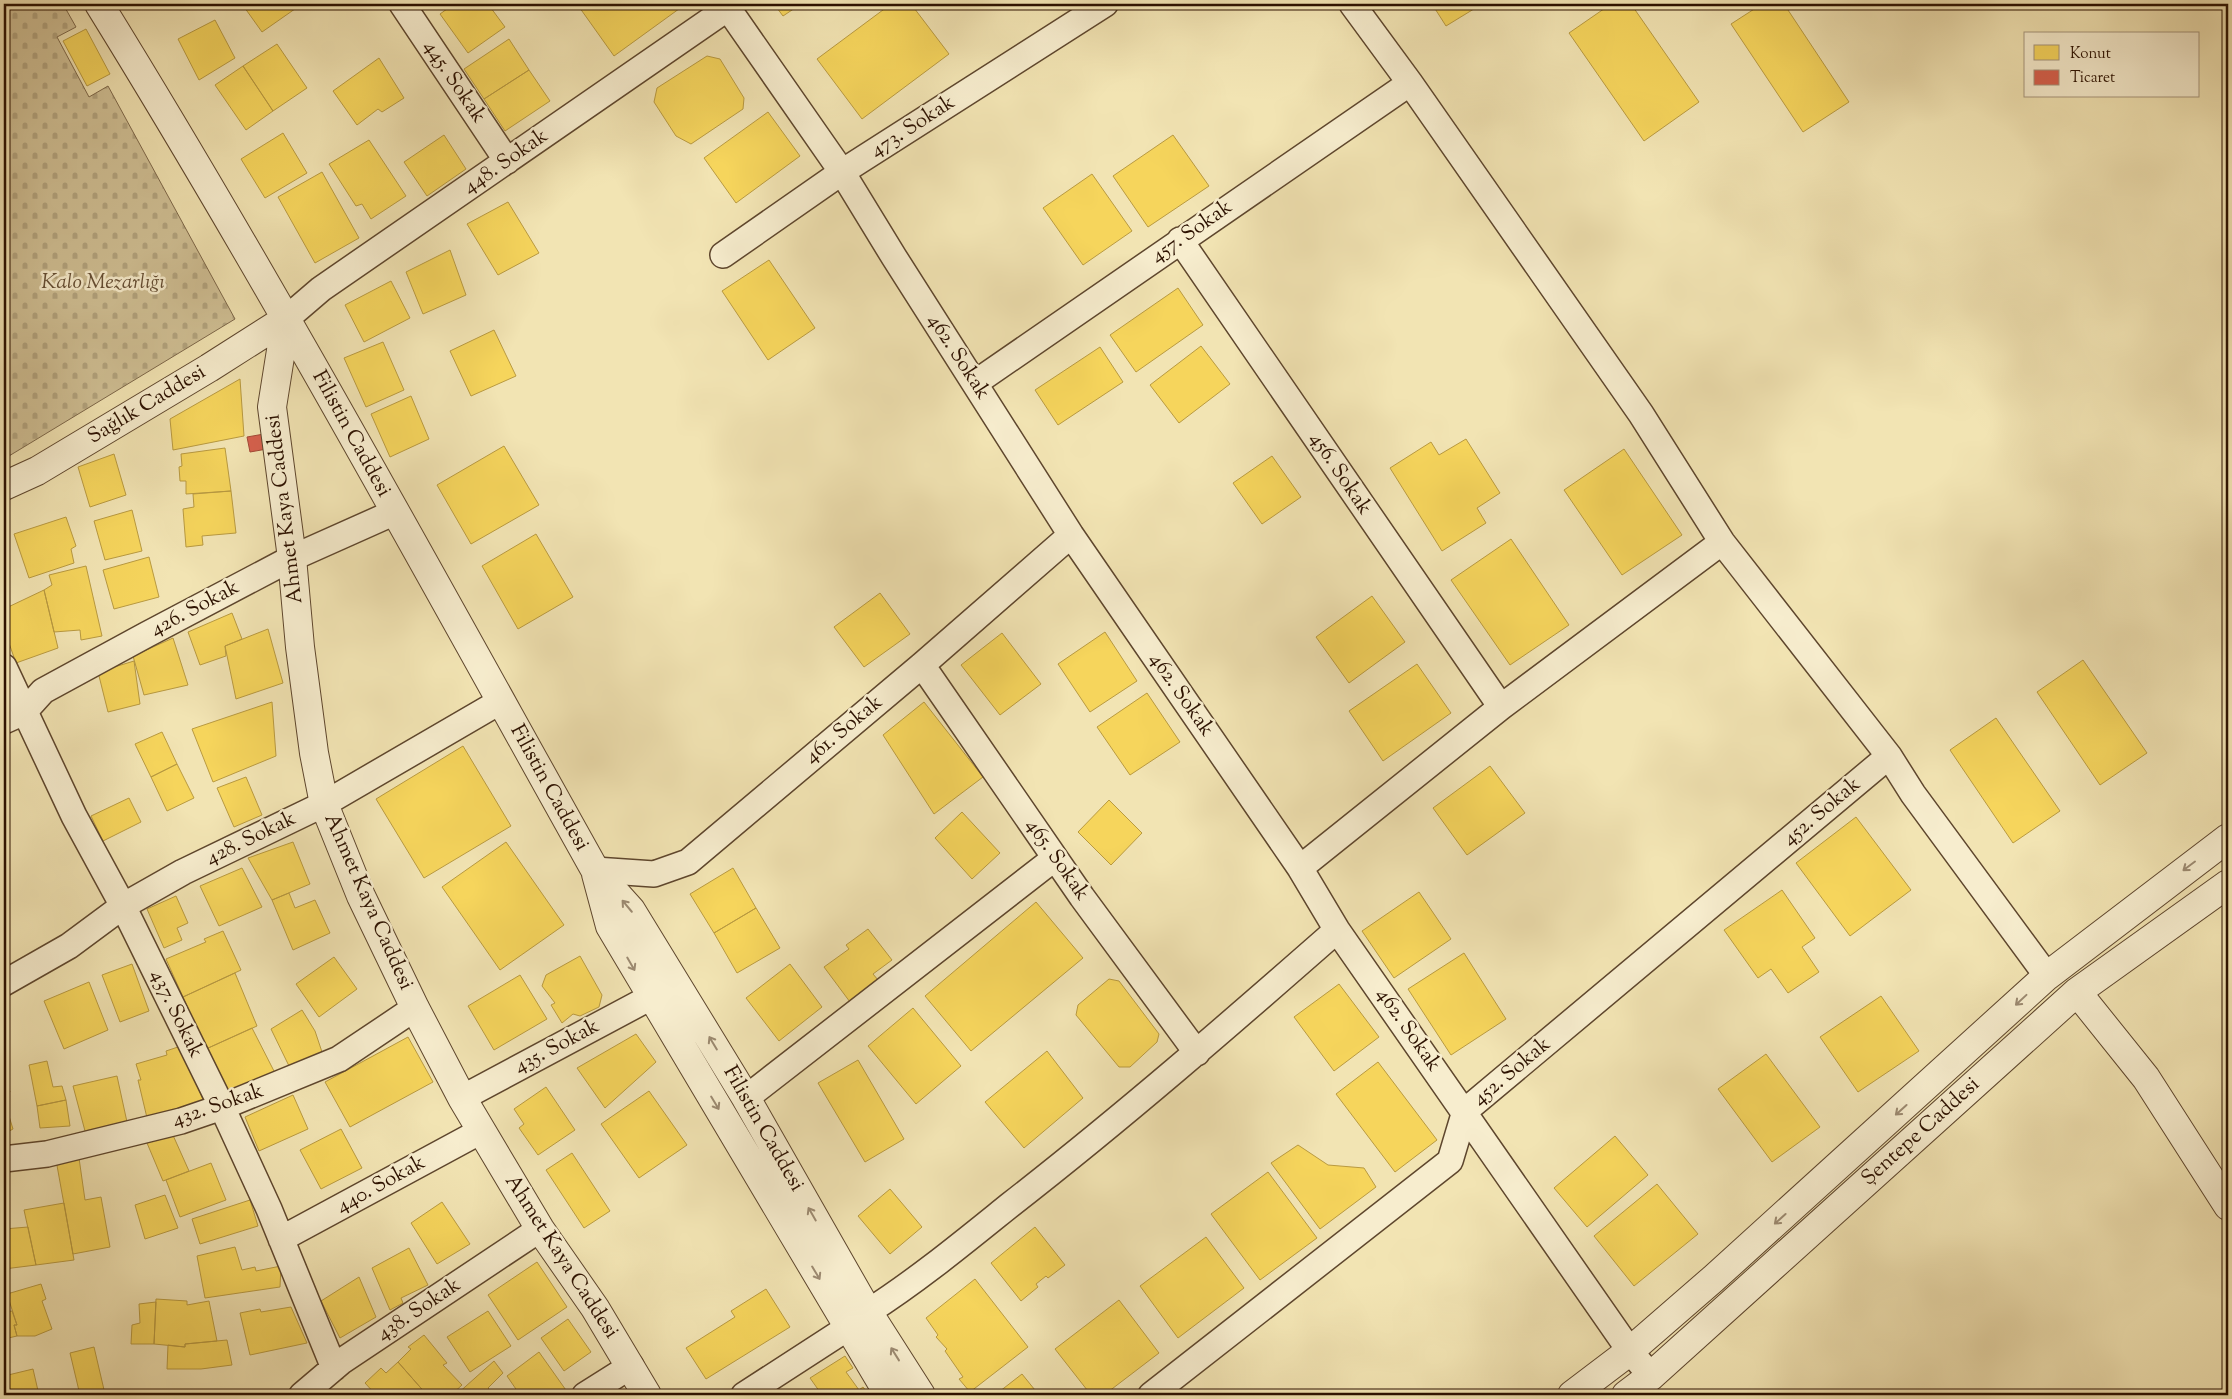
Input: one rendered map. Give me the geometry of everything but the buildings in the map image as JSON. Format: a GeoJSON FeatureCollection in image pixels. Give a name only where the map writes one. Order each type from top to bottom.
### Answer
{"type":"FeatureCollection","features":[{"type":"Feature","properties":{"kind":"street","name":"Filistin Caddesi"},"geometry":{"type":"LineString","coordinates":[[99,4],[151,88],[286,319],[596,870],[631,910],[746,1098],[858,1319],[889,1395]]}},
{"type":"Feature","properties":{"kind":"street","name":"445. Sokak"},"geometry":{"type":"LineString","coordinates":[[402,4],[507,161]]}},
{"type":"Feature","properties":{"kind":"street","name":"473. Sokak"},"geometry":{"type":"LineString","coordinates":[[723,255],[842,172],[1105,4]]}},
{"type":"Feature","properties":{"kind":"street"},"geometry":{"type":"LineString","coordinates":[[1352,4],[1410,83],[1641,414],[1722,542],[1889,756],[1913,794],[2047,976]]}},
{"type":"Feature","properties":{"kind":"street","name":"448. Sokak"},"geometry":{"type":"LineString","coordinates":[[286,319],[321,289],[727,6]]}},
{"type":"Feature","properties":{"kind":"street","name":"462. Sokak"},"geometry":{"type":"LineString","coordinates":[[727,6],[842,172],[1071,535],[1300,868],[1337,930],[1465,1111],[1630,1351],[1651,1376]]}},
{"type":"Feature","properties":{"kind":"street","name":"457. Sokak"},"geometry":{"type":"LineString","coordinates":[[975,383],[1410,83]]}},
{"type":"Feature","properties":{"kind":"street","name":"456. Sokak"},"geometry":{"type":"LineString","coordinates":[[1180,240],[1501,707]]}},
{"type":"Feature","properties":{"kind":"street","name":"Sağlık Caddesi"},"geometry":{"type":"LineString","coordinates":[[4,486],[37,471],[209,368],[286,319]]}},
{"type":"Feature","properties":{"kind":"street","name":"Ahmet Kaya Caddesi"},"geometry":{"type":"LineString","coordinates":[[286,319],[272,407],[292,558],[304,676],[314,752],[324,804],[361,896],[415,1008],[462,1098],[540,1229],[595,1308],[647,1395]]}},
{"type":"Feature","properties":{"kind":"street","name":"426. Sokak"},"geometry":{"type":"LineString","coordinates":[[14,716],[43,692],[292,558],[395,512]]}},
{"type":"Feature","properties":{"kind":"street","name":"461. Sokak"},"geometry":{"type":"LineString","coordinates":[[596,870],[654,874],[688,862],[922,665],[1071,535]]}},
{"type":"Feature","properties":{"kind":"street"},"geometry":{"type":"LineString","coordinates":[[1300,868],[1501,707],[1722,542]]}},
{"type":"Feature","properties":{"kind":"street","name":"465. Sokak"},"geometry":{"type":"LineString","coordinates":[[922,665],[1055,858],[1197,1053]]}},
{"type":"Feature","properties":{"kind":"street","name":"437. Sokak"},"geometry":{"type":"LineString","coordinates":[[4,667],[14,716],[74,816],[123,906],[222,1108],[281,1239],[334,1368]]}},
{"type":"Feature","properties":{"kind":"street","name":"428. Sokak"},"geometry":{"type":"LineString","coordinates":[[4,983],[69,946],[123,906],[183,872],[324,804],[501,701]]}},
{"type":"Feature","properties":{"kind":"street","name":"452. Sokak"},"geometry":{"type":"LineString","coordinates":[[1151,1395],[1450,1161],[1465,1111],[1889,756]]}},
{"type":"Feature","properties":{"kind":"street"},"geometry":{"type":"LineString","coordinates":[[1572,1395],[1630,1351],[1925,1089],[2047,976],[2228,838]]}},
{"type":"Feature","properties":{"kind":"street"},"geometry":{"type":"LineString","coordinates":[[746,1098],[1055,858]]}},
{"type":"Feature","properties":{"kind":"street","name":"Filistin Caddesi"},"geometry":{"type":"LineString","coordinates":[[596,870],[610,926],[651,997],[858,1319],[920,1395]]}},
{"type":"Feature","properties":{"kind":"street","name":"Şentepe Caddesi"},"geometry":{"type":"LineString","coordinates":[[1626,1395],[1651,1376],[2077,992],[2228,884]]}},
{"type":"Feature","properties":{"kind":"street"},"geometry":{"type":"LineString","coordinates":[[744,1395],[899,1292],[1061,1165],[1197,1053],[1337,930]]}},
{"type":"Feature","properties":{"kind":"street"},"geometry":{"type":"LineString","coordinates":[[2077,992],[2146,1078],[2228,1206]]}},
{"type":"Feature","properties":{"kind":"street","name":"435. Sokak"},"geometry":{"type":"LineString","coordinates":[[462,1098],[651,997]]}},
{"type":"Feature","properties":{"kind":"street","name":"432. Sokak"},"geometry":{"type":"LineString","coordinates":[[4,1159],[47,1154],[181,1121],[222,1108],[339,1059],[415,1008]]}},
{"type":"Feature","properties":{"kind":"street","name":"440. Sokak"},"geometry":{"type":"LineString","coordinates":[[281,1239],[481,1131]]}},
{"type":"Feature","properties":{"kind":"street","name":"438. Sokak"},"geometry":{"type":"LineString","coordinates":[[302,1395],[334,1368],[540,1229]]}},
{"type":"Feature","properties":{"kind":"street"},"geometry":{"type":"LineString","coordinates":[[585,1395],[631,1366]]}},
{"type":"Feature","properties":{"kind":"green space","name":"Kalo Mezarlığı"},"geometry":{"type":"Polygon","coordinates":[[[4,4],[63,4],[76,27],[57,37],[89,97],[108,86],[235,319],[4,459],[4,4]]]}}]}
